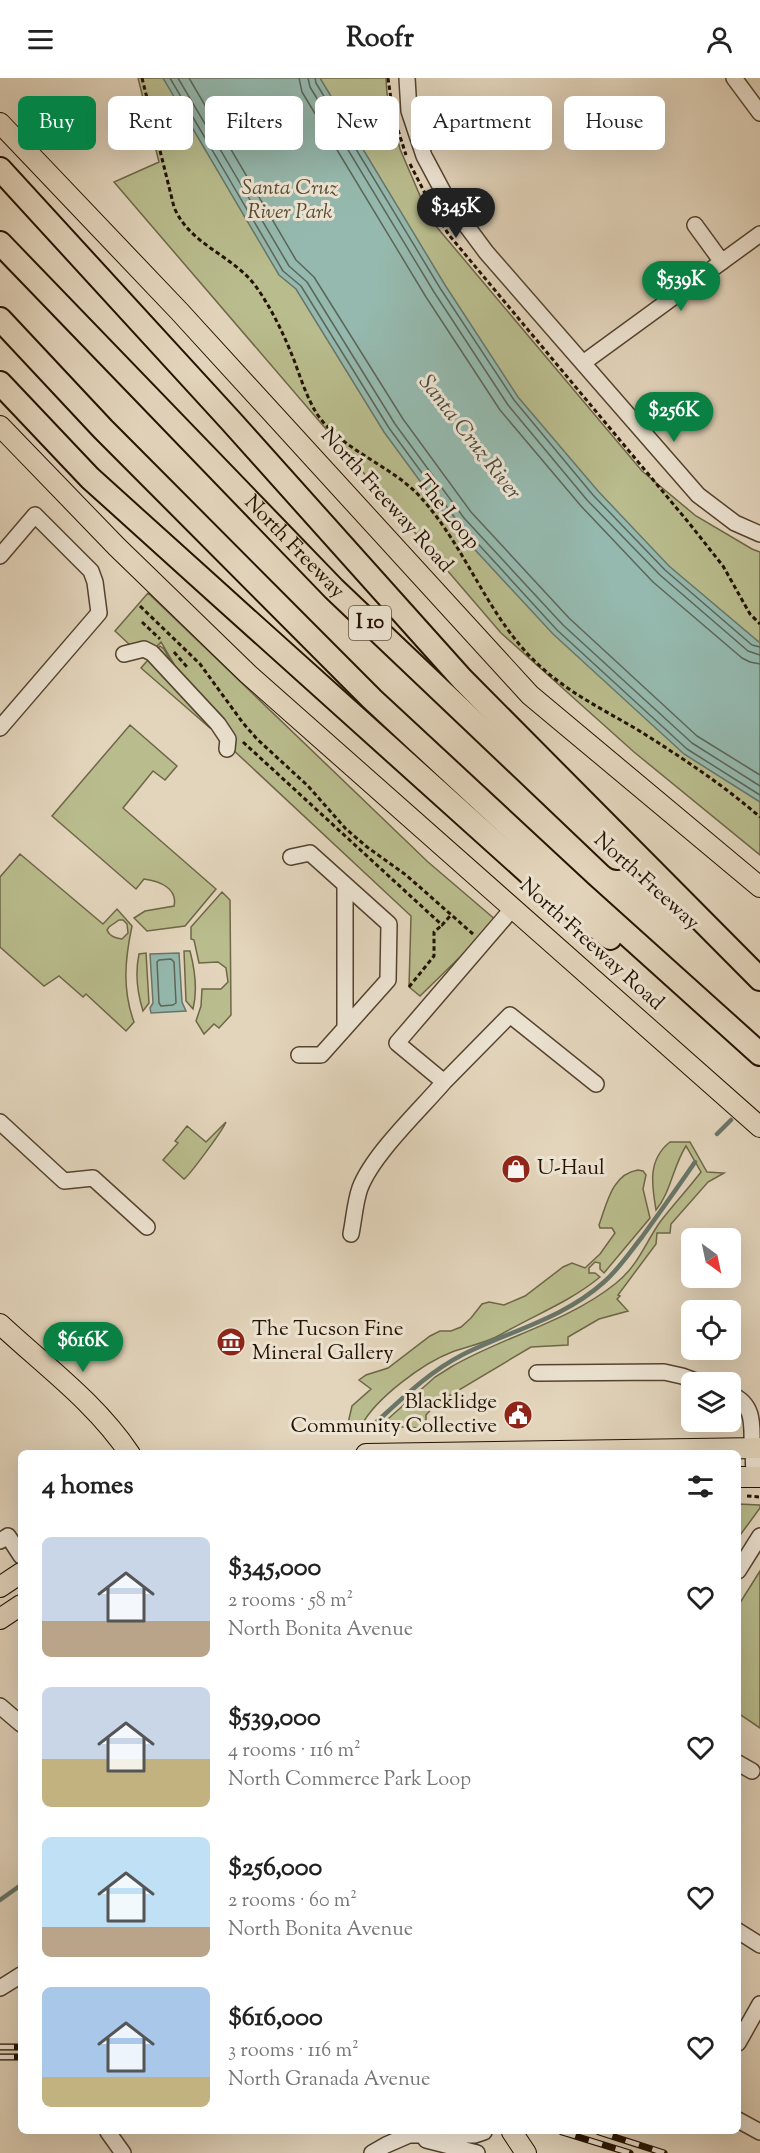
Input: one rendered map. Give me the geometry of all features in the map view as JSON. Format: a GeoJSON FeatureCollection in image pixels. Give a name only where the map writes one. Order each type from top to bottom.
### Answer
{"type":"FeatureCollection","features":[{"type":"Feature","properties":{"kind":"highway"},"geometry":{"type":"LineString","coordinates":[[0,169],[230,420],[462,679],[760,979]]}},
{"type":"Feature","properties":{"kind":"highway","name":"North Freeway"},"geometry":{"type":"LineString","coordinates":[[0,243],[334,589],[611,852],[760,984]]}},
{"type":"Feature","properties":{"kind":"highway","name":"I 10"},"geometry":{"type":"LineString","coordinates":[[0,319],[103,429],[372,699],[580,892],[760,1054]]}},
{"type":"Feature","properties":{"kind":"highway"},"geometry":{"type":"LineString","coordinates":[[0,383],[90,478],[531,875],[760,1054]]}},
{"type":"Feature","properties":{"kind":"main road","name":"North Freeway Road"},"geometry":{"type":"LineString","coordinates":[[0,123],[179,311],[530,695],[760,887]]}},
{"type":"Feature","properties":{"kind":"main road","name":"North Freeway Road"},"geometry":{"type":"LineString","coordinates":[[0,426],[117,547],[248,674],[760,1127]]}},
{"type":"Feature","properties":{"kind":"main road"},"geometry":{"type":"LineString","coordinates":[[0,1324],[87,1402],[106,1421],[127,1450]]}},
{"type":"Feature","properties":{"kind":"main road"},"geometry":{"type":"LineString","coordinates":[[628,1450],[755,1448]]}},
{"type":"Feature","properties":{"kind":"main road"},"geometry":{"type":"LineString","coordinates":[[0,1587],[18,1575]]}},
{"type":"Feature","properties":{"kind":"main road"},"geometry":{"type":"LineString","coordinates":[[0,1619],[18,1607]]}},
{"type":"Feature","properties":{"kind":"main road"},"geometry":{"type":"LineString","coordinates":[[513,2134],[526,2153]]}},
{"type":"Feature","properties":{"kind":"street"},"geometry":{"type":"LineString","coordinates":[[406,78],[409,111],[424,156],[448,201],[486,252],[698,495],[735,523],[760,534]]}},
{"type":"Feature","properties":{"kind":"street"},"geometry":{"type":"LineString","coordinates":[[734,78],[760,113]]}},
{"type":"Feature","properties":{"kind":"street"},"geometry":{"type":"LineString","coordinates":[[695,225],[722,262]]}},
{"type":"Feature","properties":{"kind":"street"},"geometry":{"type":"LineString","coordinates":[[583,363],[760,234]]}},
{"type":"Feature","properties":{"kind":"street"},"geometry":{"type":"LineString","coordinates":[[0,556],[35,515],[91,571],[95,582],[99,613],[0,728]]}},
{"type":"Feature","properties":{"kind":"street"},"geometry":{"type":"LineString","coordinates":[[124,654],[144,649],[152,653],[218,724],[228,740],[227,749]]}},
{"type":"Feature","properties":{"kind":"street"},"geometry":{"type":"LineString","coordinates":[[291,857],[310,853],[389,924],[388,980],[321,1055],[299,1055]]}},
{"type":"Feature","properties":{"kind":"street"},"geometry":{"type":"LineString","coordinates":[[345,885],[345,1028]]}},
{"type":"Feature","properties":{"kind":"street"},"geometry":{"type":"LineString","coordinates":[[444,1082],[397,1043],[513,908]]}},
{"type":"Feature","properties":{"kind":"street"},"geometry":{"type":"LineString","coordinates":[[351,1234],[360,1188],[381,1154],[444,1082],[510,1015],[596,1084]]}},
{"type":"Feature","properties":{"kind":"street"},"geometry":{"type":"LineString","coordinates":[[0,1122],[64,1181],[93,1178],[147,1227]]}},
{"type":"Feature","properties":{"kind":"street"},"geometry":{"type":"LineString","coordinates":[[537,1373],[664,1372],[681,1376]]}},
{"type":"Feature","properties":{"kind":"street"},"geometry":{"type":"LineString","coordinates":[[741,1400],[749,1408],[752,1421],[755,1448],[751,1477]]}},
{"type":"Feature","properties":{"kind":"street"},"geometry":{"type":"LineString","coordinates":[[0,1541],[8,1536],[18,1551]]}},
{"type":"Feature","properties":{"kind":"street"},"geometry":{"type":"LineString","coordinates":[[741,1566],[760,1536]]}},
{"type":"Feature","properties":{"kind":"street"},"geometry":{"type":"LineString","coordinates":[[0,1706],[18,1721]]}},
{"type":"Feature","properties":{"kind":"street"},"geometry":{"type":"LineString","coordinates":[[741,1765],[752,1771]]}},
{"type":"Feature","properties":{"kind":"street"},"geometry":{"type":"LineString","coordinates":[[741,1935],[760,1945]]}},
{"type":"Feature","properties":{"kind":"street"},"geometry":{"type":"LineString","coordinates":[[0,1988],[18,1977]]}},
{"type":"Feature","properties":{"kind":"street"},"geometry":{"type":"LineString","coordinates":[[741,2038],[760,2004]]}},
{"type":"Feature","properties":{"kind":"street"},"geometry":{"type":"LineString","coordinates":[[741,2122],[760,2132]]}},
{"type":"Feature","properties":{"kind":"street"},"geometry":{"type":"LineString","coordinates":[[109,2134],[123,2153]]}},
{"type":"Feature","properties":{"kind":"street"},"geometry":{"type":"LineString","coordinates":[[372,2153],[409,2135],[478,2134]]}},
{"type":"Feature","properties":{"kind":"street"},"geometry":{"type":"LineString","coordinates":[[409,2135],[477,2153]]}},
{"type":"Feature","properties":{"kind":"path","name":"The Loop"},"geometry":{"type":"LineString","coordinates":[[142,78],[178,218],[200,242],[229,260],[256,286],[273,312],[311,405],[324,422],[341,440],[382,466],[408,485],[422,499],[460,549],[500,618],[522,649],[539,665],[585,701],[636,729],[702,772],[760,817]]}},
{"type":"Feature","properties":{"kind":"path"},"geometry":{"type":"LineString","coordinates":[[140,606],[200,664],[257,739],[308,786],[346,829],[366,847],[406,875],[483,943]]}},
{"type":"Feature","properties":{"kind":"path"},"geometry":{"type":"LineString","coordinates":[[142,622],[183,661],[190,671]]}},
{"type":"Feature","properties":{"kind":"path"},"geometry":{"type":"LineString","coordinates":[[240,739],[442,925]]}},
{"type":"Feature","properties":{"kind":"path"},"geometry":{"type":"LineString","coordinates":[[409,987],[434,956],[434,932],[451,915]]}},
{"type":"Feature","properties":{"kind":"green space","name":"Santa Cruz River Park"},"geometry":{"type":"Polygon","coordinates":[[[138,78],[386,78],[387,96],[315,96],[315,150],[399,150],[399,145],[430,219],[642,471],[696,516],[760,552],[760,855],[634,752],[501,633],[114,182],[159,162],[156,150],[193,150],[193,96],[142,96],[138,78]]]}},
{"type":"Feature","properties":{"kind":"green space"},"geometry":{"type":"Polygon","coordinates":[[[148,593],[428,862],[497,921],[420,996],[409,987],[411,916],[214,732],[161,642],[145,659],[115,631],[148,593]]]}},
{"type":"Feature","properties":{"kind":"green space"},"geometry":{"type":"Polygon","coordinates":[[[160,646],[164,649],[210,728],[141,668],[160,646]]]}},
{"type":"Feature","properties":{"kind":"green space"},"geometry":{"type":"Polygon","coordinates":[[[130,725],[177,766],[165,780],[153,771],[123,808],[216,889],[185,926],[147,931],[134,918],[145,911],[174,906],[173,894],[170,890],[166,886],[144,879],[136,889],[52,816],[130,725]]]}},
{"type":"Feature","properties":{"kind":"green space"},"geometry":{"type":"Polygon","coordinates":[[[20,854],[103,924],[117,909],[132,926],[126,986],[134,1022],[126,1031],[86,994],[83,997],[59,976],[44,986],[0,947],[0,877],[20,854]],[[123,920],[109,927],[107,930],[111,936],[122,939],[128,933],[127,924],[123,920]]]}},
{"type":"Feature","properties":{"kind":"green space"},"geometry":{"type":"Polygon","coordinates":[[[222,892],[230,900],[231,1015],[219,1028],[214,1024],[204,1034],[196,1021],[201,1006],[202,989],[221,989],[228,982],[226,968],[218,962],[199,963],[194,940],[191,939],[191,927],[222,892]]]}},
{"type":"Feature","properties":{"kind":"green space"},"geometry":{"type":"Polygon","coordinates":[[[184,951],[190,951],[194,972],[196,987],[193,1009],[186,1001],[184,951]]]}},
{"type":"Feature","properties":{"kind":"green space"},"geometry":{"type":"Polygon","coordinates":[[[146,953],[149,1003],[143,1011],[138,990],[137,968],[139,954],[146,953]]]}},
{"type":"Feature","properties":{"kind":"green space"},"geometry":{"type":"Polygon","coordinates":[[[226,1122],[184,1179],[163,1160],[178,1143],[175,1141],[187,1126],[206,1142],[226,1122]]]}},
{"type":"Feature","properties":{"kind":"green space"},"geometry":{"type":"Polygon","coordinates":[[[670,1142],[690,1142],[707,1172],[724,1173],[708,1182],[671,1224],[670,1233],[657,1233],[656,1244],[618,1295],[620,1296],[617,1299],[628,1311],[599,1319],[568,1337],[568,1345],[531,1347],[437,1403],[426,1415],[426,1424],[423,1428],[380,1426],[435,1377],[451,1367],[576,1309],[623,1277],[635,1263],[660,1222],[701,1172],[686,1146],[656,1210],[653,1192],[654,1165],[670,1142]]]}},
{"type":"Feature","properties":{"kind":"green space"},"geometry":{"type":"Polygon","coordinates":[[[638,1170],[643,1171],[646,1175],[643,1189],[650,1218],[604,1273],[600,1269],[600,1263],[595,1262],[589,1268],[589,1273],[595,1273],[600,1277],[564,1301],[495,1338],[440,1357],[414,1373],[389,1393],[377,1404],[361,1426],[348,1423],[352,1406],[371,1389],[359,1380],[366,1375],[388,1368],[430,1336],[440,1331],[451,1331],[461,1327],[482,1304],[489,1302],[504,1305],[525,1296],[563,1267],[572,1263],[585,1268],[600,1254],[615,1233],[612,1228],[600,1228],[599,1225],[616,1183],[622,1177],[638,1170]]]}},
{"type":"Feature","properties":{"kind":"green space"},"geometry":{"type":"Polygon","coordinates":[[[741,1504],[760,1505],[741,1534],[741,1504]]]}},
{"type":"Feature","properties":{"kind":"green space"},"geometry":{"type":"Polygon","coordinates":[[[760,1571],[760,1728],[741,1715],[741,1601],[760,1571]]]}},
{"type":"Feature","properties":{"kind":"water","name":"Santa Cruz River"},"geometry":{"type":"Polygon","coordinates":[[[163,78],[320,78],[331,96],[315,96],[315,150],[363,150],[445,285],[518,397],[598,491],[669,566],[760,643],[760,802],[684,754],[553,634],[453,526],[384,432],[296,289],[279,275],[205,150],[303,150],[303,96],[205,96],[205,149],[193,129],[193,96],[174,96],[163,78]]]}},
{"type":"Feature","properties":{"kind":"water"},"geometry":{"type":"Polygon","coordinates":[[[179,953],[182,1002],[186,1011],[151,1013],[150,1008],[153,1003],[150,954],[179,953]]]}},
{"type":"Feature","properties":{"kind":"waterway"},"geometry":{"type":"LineString","coordinates":[[717,1134],[731,1120]]}},
{"type":"Feature","properties":{"kind":"waterway"},"geometry":{"type":"LineString","coordinates":[[372,1426],[415,1387],[449,1362],[571,1306],[604,1282],[642,1237],[695,1162]]}},
{"type":"Feature","properties":{"kind":"waterway"},"geometry":{"type":"LineString","coordinates":[[0,1900],[18,1887]]}},
{"type":"Feature","properties":{"kind":"railway"},"geometry":{"type":"LineString","coordinates":[[0,2047],[18,2047]]}},
{"type":"Feature","properties":{"kind":"railway"},"geometry":{"type":"LineString","coordinates":[[0,2057],[18,2057]]}},
{"type":"Feature","properties":{"kind":"railway"},"geometry":{"type":"LineString","coordinates":[[568,2134],[630,2153]]}},
{"type":"Feature","properties":{"kind":"railway"},"geometry":{"type":"LineString","coordinates":[[605,2134],[664,2153]]}},
{"type":"Feature","properties":{"kind":"place","name":"U-Haul"},"geometry":{"type":"Point","coordinates":[516,1169]}},
{"type":"Feature","properties":{"kind":"place","name":"The Tucson Fine Mineral Gallery"},"geometry":{"type":"Point","coordinates":[231,1342]}},
{"type":"Feature","properties":{"kind":"place","name":"Blacklidge Community Collective"},"geometry":{"type":"Point","coordinates":[518,1415]}}]}
